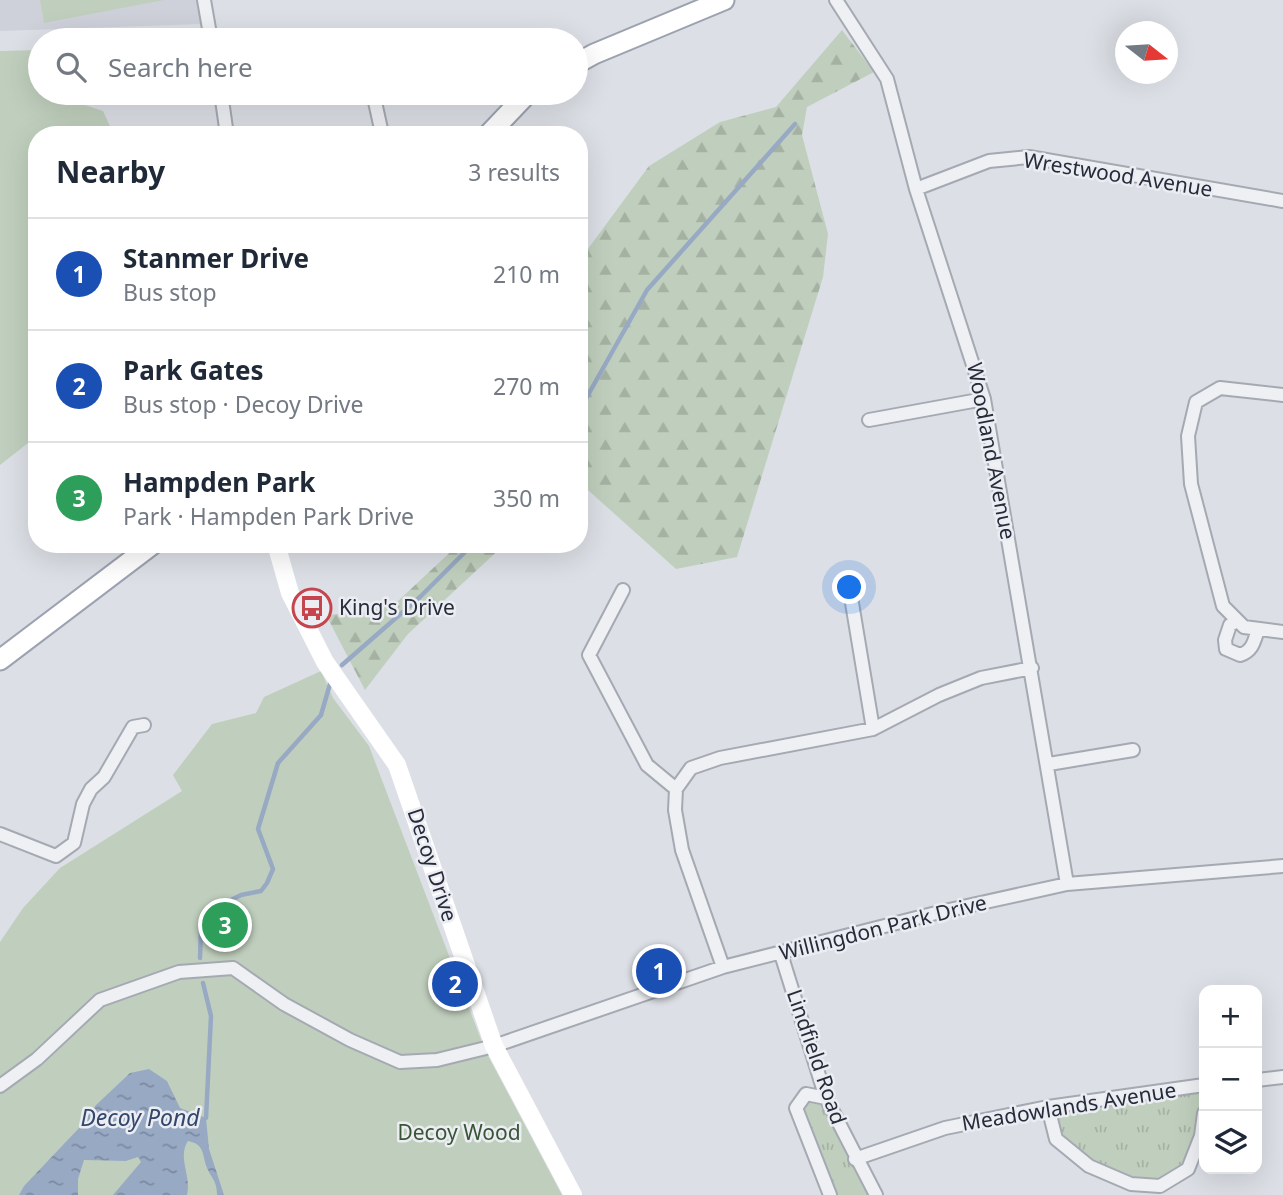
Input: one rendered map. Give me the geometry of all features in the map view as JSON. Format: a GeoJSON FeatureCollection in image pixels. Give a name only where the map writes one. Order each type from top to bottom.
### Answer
{"type":"FeatureCollection","features":[{"type":"Feature","properties":{"kind":"main road"},"geometry":{"type":"LineString","coordinates":[[588,57],[724,0]]}},
{"type":"Feature","properties":{"kind":"main road"},"geometry":{"type":"LineString","coordinates":[[497,126],[517,105]]}},
{"type":"Feature","properties":{"kind":"main road"},"geometry":{"type":"LineString","coordinates":[[0,660],[141,553]]}},
{"type":"Feature","properties":{"kind":"street"},"geometry":{"type":"LineString","coordinates":[[204,0],[209,28]]}},
{"type":"Feature","properties":{"kind":"street","name":"Woodland Avenue"},"geometry":{"type":"LineString","coordinates":[[836,0],[887,79],[916,189],[984,399],[1068,884]]}},
{"type":"Feature","properties":{"kind":"street"},"geometry":{"type":"LineString","coordinates":[[223,105],[226,126]]}},
{"type":"Feature","properties":{"kind":"street"},"geometry":{"type":"LineString","coordinates":[[376,105],[381,126]]}},
{"type":"Feature","properties":{"kind":"street","name":"Wrestwood Avenue"},"geometry":{"type":"LineString","coordinates":[[916,189],[989,161],[1029,157],[1283,201]]}},
{"type":"Feature","properties":{"kind":"street"},"geometry":{"type":"LineString","coordinates":[[1283,394],[1220,388],[1196,402],[1188,436],[1191,484],[1223,606],[1237,621],[1258,630],[1283,632]]}},
{"type":"Feature","properties":{"kind":"street"},"geometry":{"type":"LineString","coordinates":[[869,420],[984,399]]}},
{"type":"Feature","properties":{"kind":"street","name":"Decoy Drive"},"geometry":{"type":"LineString","coordinates":[[279,553],[290,593],[325,662],[397,765],[494,1046],[573,1195]]}},
{"type":"Feature","properties":{"kind":"street"},"geometry":{"type":"LineString","coordinates":[[849,585],[873,729]]}},
{"type":"Feature","properties":{"kind":"street"},"geometry":{"type":"LineString","coordinates":[[623,590],[589,655],[648,765],[676,789]]}},
{"type":"Feature","properties":{"kind":"street"},"geometry":{"type":"LineString","coordinates":[[1237,621],[1230,625],[1225,640],[1226,649],[1240,655],[1248,653],[1258,630]]}},
{"type":"Feature","properties":{"kind":"street"},"geometry":{"type":"LineString","coordinates":[[723,967],[681,850],[675,810],[676,789],[691,768],[720,758],[873,729],[939,695],[981,678],[1032,667]]}},
{"type":"Feature","properties":{"kind":"street"},"geometry":{"type":"LineString","coordinates":[[0,834],[56,856],[65,852],[74,843],[83,804],[91,789],[104,777],[133,727],[144,724]]}},
{"type":"Feature","properties":{"kind":"street"},"geometry":{"type":"LineString","coordinates":[[1049,764],[1133,750]]}},
{"type":"Feature","properties":{"kind":"street","name":"Willingdon Park Drive"},"geometry":{"type":"LineString","coordinates":[[0,1086],[37,1059],[100,1000],[179,972],[233,968],[284,1004],[350,1040],[400,1062],[437,1060],[494,1046],[723,967],[940,912],[1068,884],[1283,866]]}},
{"type":"Feature","properties":{"kind":"street","name":"Lindfield Road"},"geometry":{"type":"LineString","coordinates":[[781,954],[826,1098],[876,1195]]}},
{"type":"Feature","properties":{"kind":"street"},"geometry":{"type":"LineString","coordinates":[[1262,1079],[1283,1077]]}},
{"type":"Feature","properties":{"kind":"street","name":"Meadowlands Avenue"},"geometry":{"type":"LineString","coordinates":[[855,1158],[945,1128],[1048,1107],[1199,1086]]}},
{"type":"Feature","properties":{"kind":"street"},"geometry":{"type":"LineString","coordinates":[[826,1098],[806,1094],[796,1108],[830,1195]]}},
{"type":"Feature","properties":{"kind":"street"},"geometry":{"type":"LineString","coordinates":[[1048,1107],[1056,1139],[1089,1166],[1131,1184],[1160,1186],[1188,1169],[1199,1141]]}},
{"type":"Feature","properties":{"kind":"shaded area"},"geometry":{"type":"Polygon","coordinates":[[[0,0],[197,0],[202,24],[28,28],[0,31],[0,0]]]}},
{"type":"Feature","properties":{"kind":"green space"},"geometry":{"type":"Polygon","coordinates":[[[40,0],[164,0],[44,23],[40,0]]]}},
{"type":"Feature","properties":{"kind":"green space"},"geometry":{"type":"Polygon","coordinates":[[[842,30],[874,72],[807,107],[802,135],[828,234],[823,277],[737,557],[676,569],[588,490],[588,249],[649,166],[720,122],[776,107],[842,30]]]}},
{"type":"Feature","properties":{"kind":"green space"},"geometry":{"type":"Polygon","coordinates":[[[28,50],[28,105],[85,105],[103,111],[110,126],[28,126],[28,443],[0,465],[0,51],[28,50]]]}},
{"type":"Feature","properties":{"kind":"green space"},"geometry":{"type":"Polygon","coordinates":[[[449,553],[495,553],[408,634],[365,690],[326,615],[373,611],[398,601],[449,553]]]}},
{"type":"Feature","properties":{"kind":"green space","name":"Decoy Wood"},"geometry":{"type":"Polygon","coordinates":[[[321,671],[333,698],[369,746],[485,1050],[562,1195],[0,1195],[0,942],[23,908],[60,868],[182,791],[173,775],[212,724],[256,713],[264,697],[321,671]]]}},
{"type":"Feature","properties":{"kind":"green space"},"geometry":{"type":"Polygon","coordinates":[[[1199,1086],[1199,1130],[1188,1169],[1160,1186],[1089,1166],[1056,1139],[1048,1107],[1199,1086]]]}},
{"type":"Feature","properties":{"kind":"green space"},"geometry":{"type":"Polygon","coordinates":[[[806,1094],[826,1098],[876,1195],[830,1195],[796,1108],[806,1094]]]}},
{"type":"Feature","properties":{"kind":"water","name":"Decoy Pond"},"geometry":{"type":"Polygon","coordinates":[[[149,1069],[167,1081],[180,1108],[206,1118],[209,1149],[224,1195],[217,1195],[215,1183],[200,1147],[188,1141],[184,1154],[187,1195],[113,1195],[141,1162],[138,1157],[126,1161],[84,1160],[78,1179],[78,1195],[19,1195],[24,1186],[80,1127],[96,1105],[130,1073],[149,1069]]]}},
{"type":"Feature","properties":{"kind":"waterway"},"geometry":{"type":"LineString","coordinates":[[588,395],[647,290],[795,124]]}},
{"type":"Feature","properties":{"kind":"waterway"},"geometry":{"type":"LineString","coordinates":[[342,665],[420,597],[464,553]]}},
{"type":"Feature","properties":{"kind":"waterway"},"geometry":{"type":"LineString","coordinates":[[200,958],[201,929],[213,909],[241,895],[261,891],[267,883],[273,869],[258,829],[278,763],[321,715],[330,684]]}},
{"type":"Feature","properties":{"kind":"waterway"},"geometry":{"type":"LineString","coordinates":[[203,983],[211,1016],[206,1118]]}},
{"type":"Feature","properties":{"kind":"place","name":"King's Drive"},"geometry":{"type":"Point","coordinates":[312,608]}},
{"type":"Feature","properties":{"kind":"place","name":"Hampden Park"},"geometry":{"type":"Point","coordinates":[225,925]}},
{"type":"Feature","properties":{"kind":"place","name":"Stanmer Drive"},"geometry":{"type":"Point","coordinates":[659,971]}},
{"type":"Feature","properties":{"kind":"place","name":"Park Gates"},"geometry":{"type":"Point","coordinates":[455,984]}}]}
